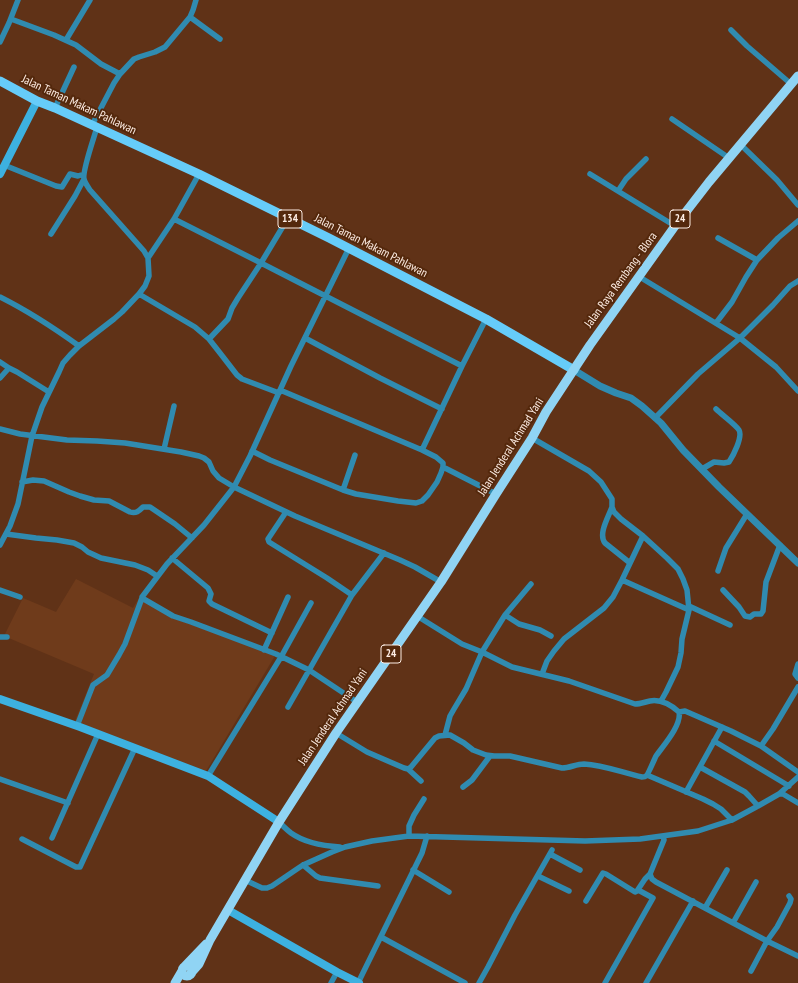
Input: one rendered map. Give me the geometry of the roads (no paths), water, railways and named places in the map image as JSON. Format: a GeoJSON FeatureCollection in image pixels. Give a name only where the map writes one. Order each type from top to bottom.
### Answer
{"type":"FeatureCollection","features":[{"type":"Feature","properties":{"kind":"highway","name":"Jalan Raya Rembang - Blora"},"geometry":{"type":"LineString","coordinates":[[574,370],[638,276],[675,226],[740,144],[798,76]]}},
{"type":"Feature","properties":{"kind":"highway","name":"Jalan Jenderal Achmad Yani"},"geometry":{"type":"LineString","coordinates":[[175,983],[186,974],[210,940],[279,822],[357,702],[442,582],[532,438],[546,412],[574,370]]}},
{"type":"Feature","properties":{"kind":"main road","name":"Jalan Taman Makam Pahlawan"},"geometry":{"type":"LineString","coordinates":[[0,81],[37,101],[56,108],[199,174],[348,248],[486,319],[574,370]]}},
{"type":"Feature","properties":{"kind":"main road"},"geometry":{"type":"LineString","coordinates":[[0,174],[37,101]]}},
{"type":"Feature","properties":{"kind":"main road"},"geometry":{"type":"LineString","coordinates":[[0,699],[77,726],[208,776],[279,822]]}},
{"type":"Feature","properties":{"kind":"main road"},"geometry":{"type":"LineString","coordinates":[[228,910],[358,983]]}},
{"type":"Feature","properties":{"kind":"street"},"geometry":{"type":"LineString","coordinates":[[0,42],[18,0]]}},
{"type":"Feature","properties":{"kind":"street"},"geometry":{"type":"LineString","coordinates":[[66,40],[90,0]]}},
{"type":"Feature","properties":{"kind":"street"},"geometry":{"type":"LineString","coordinates":[[51,234],[75,196],[84,177],[94,126],[114,83],[134,59],[166,47],[190,17],[196,0]]}},
{"type":"Feature","properties":{"kind":"street"},"geometry":{"type":"LineString","coordinates":[[190,17],[220,39]]}},
{"type":"Feature","properties":{"kind":"street"},"geometry":{"type":"LineString","coordinates":[[11,19],[66,40],[82,49],[101,64],[120,74]]}},
{"type":"Feature","properties":{"kind":"street"},"geometry":{"type":"LineString","coordinates":[[731,30],[791,84]]}},
{"type":"Feature","properties":{"kind":"street"},"geometry":{"type":"LineString","coordinates":[[56,108],[74,67]]}},
{"type":"Feature","properties":{"kind":"street"},"geometry":{"type":"LineString","coordinates":[[672,119],[729,158]]}},
{"type":"Feature","properties":{"kind":"street"},"geometry":{"type":"LineString","coordinates":[[740,144],[777,180],[798,205]]}},
{"type":"Feature","properties":{"kind":"street"},"geometry":{"type":"LineString","coordinates":[[618,191],[626,180],[646,159]]}},
{"type":"Feature","properties":{"kind":"street"},"geometry":{"type":"LineString","coordinates":[[4,165],[60,187],[70,174],[84,177]]}},
{"type":"Feature","properties":{"kind":"street"},"geometry":{"type":"LineString","coordinates":[[0,545],[15,515],[32,436],[42,407],[63,363],[79,346],[118,315],[145,286],[148,276],[148,258],[174,219],[199,174]]}},
{"type":"Feature","properties":{"kind":"street"},"geometry":{"type":"LineString","coordinates":[[590,174],[675,226]]}},
{"type":"Feature","properties":{"kind":"street"},"geometry":{"type":"LineString","coordinates":[[84,177],[90,190],[148,258]]}},
{"type":"Feature","properties":{"kind":"street"},"geometry":{"type":"LineString","coordinates":[[209,340],[228,319],[232,308],[288,218]]}},
{"type":"Feature","properties":{"kind":"street"},"geometry":{"type":"LineString","coordinates":[[174,219],[326,295],[462,366]]}},
{"type":"Feature","properties":{"kind":"street"},"geometry":{"type":"LineString","coordinates":[[716,323],[732,302],[757,260],[778,238],[798,221]]}},
{"type":"Feature","properties":{"kind":"street"},"geometry":{"type":"LineString","coordinates":[[718,238],[757,260]]}},
{"type":"Feature","properties":{"kind":"street"},"geometry":{"type":"LineString","coordinates":[[77,726],[93,685],[107,675],[125,644],[143,595],[172,558],[209,519],[234,487],[348,248]]}},
{"type":"Feature","properties":{"kind":"street"},"geometry":{"type":"LineString","coordinates":[[638,276],[740,338],[779,370],[798,392]]}},
{"type":"Feature","properties":{"kind":"street"},"geometry":{"type":"LineString","coordinates":[[655,418],[698,374],[740,338],[790,286],[798,281]]}},
{"type":"Feature","properties":{"kind":"street"},"geometry":{"type":"LineString","coordinates":[[139,294],[195,326],[242,379],[280,392],[422,450],[441,460],[443,467],[428,496],[416,503],[356,494],[343,490],[252,451]]}},
{"type":"Feature","properties":{"kind":"street"},"geometry":{"type":"LineString","coordinates":[[0,298],[24,310],[79,346]]}},
{"type":"Feature","properties":{"kind":"street"},"geometry":{"type":"LineString","coordinates":[[422,450],[486,319]]}},
{"type":"Feature","properties":{"kind":"street"},"geometry":{"type":"LineString","coordinates":[[305,338],[442,409]]}},
{"type":"Feature","properties":{"kind":"street"},"geometry":{"type":"LineString","coordinates":[[0,362],[49,392]]}},
{"type":"Feature","properties":{"kind":"street"},"geometry":{"type":"LineString","coordinates":[[0,378],[9,368]]}},
{"type":"Feature","properties":{"kind":"street"},"geometry":{"type":"LineString","coordinates":[[574,370],[600,386],[631,398],[642,406],[655,418],[683,450],[798,563]]}},
{"type":"Feature","properties":{"kind":"street"},"geometry":{"type":"LineString","coordinates":[[164,449],[174,406]]}},
{"type":"Feature","properties":{"kind":"street"},"geometry":{"type":"LineString","coordinates":[[702,469],[714,462],[729,462],[739,440],[739,429],[716,409]]}},
{"type":"Feature","properties":{"kind":"street"},"geometry":{"type":"LineString","coordinates":[[0,429],[32,436],[67,440],[104,441],[164,449],[204,458],[209,462],[213,471],[219,478],[234,487],[286,512],[415,567],[442,582]]}},
{"type":"Feature","properties":{"kind":"street"},"geometry":{"type":"LineString","coordinates":[[532,438],[589,471],[601,482],[612,499],[612,508],[602,533],[603,540],[630,564]]}},
{"type":"Feature","properties":{"kind":"street"},"geometry":{"type":"LineString","coordinates":[[343,490],[355,455]]}},
{"type":"Feature","properties":{"kind":"street"},"geometry":{"type":"LineString","coordinates":[[443,467],[496,494]]}},
{"type":"Feature","properties":{"kind":"street"},"geometry":{"type":"LineString","coordinates":[[22,482],[32,480],[44,481],[80,496],[94,500],[109,501],[134,513],[143,507],[150,508],[175,524],[192,538]]}},
{"type":"Feature","properties":{"kind":"street"},"geometry":{"type":"LineString","coordinates":[[612,508],[621,519],[643,536],[678,569],[687,590],[689,608],[678,667],[670,685],[660,701]]}},
{"type":"Feature","properties":{"kind":"street"},"geometry":{"type":"LineString","coordinates":[[286,512],[268,539],[269,542],[352,595]]}},
{"type":"Feature","properties":{"kind":"street"},"geometry":{"type":"LineString","coordinates":[[718,570],[726,548],[748,514]]}},
{"type":"Feature","properties":{"kind":"street"},"geometry":{"type":"LineString","coordinates":[[6,534],[74,543],[101,558],[135,565],[148,570],[157,576]]}},
{"type":"Feature","properties":{"kind":"street"},"geometry":{"type":"LineString","coordinates":[[542,674],[547,661],[564,639],[604,608],[613,597],[643,536]]}},
{"type":"Feature","properties":{"kind":"street"},"geometry":{"type":"LineString","coordinates":[[723,590],[739,607],[745,616],[750,617],[754,614],[761,614],[763,611],[766,582],[780,545]]}},
{"type":"Feature","properties":{"kind":"street"},"geometry":{"type":"LineString","coordinates":[[288,707],[352,595],[384,553]]}},
{"type":"Feature","properties":{"kind":"street"},"geometry":{"type":"LineString","coordinates":[[172,558],[208,588],[211,594],[209,600],[212,604],[272,633]]}},
{"type":"Feature","properties":{"kind":"street"},"geometry":{"type":"LineString","coordinates":[[622,580],[730,625]]}},
{"type":"Feature","properties":{"kind":"street"},"geometry":{"type":"LineString","coordinates":[[445,735],[450,716],[466,690],[482,652],[505,615],[531,584]]}},
{"type":"Feature","properties":{"kind":"street"},"geometry":{"type":"LineString","coordinates":[[0,590],[20,597]]}},
{"type":"Feature","properties":{"kind":"street"},"geometry":{"type":"LineString","coordinates":[[264,650],[288,597]]}},
{"type":"Feature","properties":{"kind":"street"},"geometry":{"type":"LineString","coordinates":[[142,598],[173,616],[281,656],[309,670],[357,702]]}},
{"type":"Feature","properties":{"kind":"street"},"geometry":{"type":"LineString","coordinates":[[208,776],[281,656],[311,603]]}},
{"type":"Feature","properties":{"kind":"street"},"geometry":{"type":"LineString","coordinates":[[505,615],[519,624],[540,630],[551,636]]}},
{"type":"Feature","properties":{"kind":"street"},"geometry":{"type":"LineString","coordinates":[[417,616],[462,644],[512,667],[569,681],[635,704],[654,700],[673,707],[679,712],[680,716],[677,724],[667,742],[656,756],[647,775]]}},
{"type":"Feature","properties":{"kind":"street"},"geometry":{"type":"LineString","coordinates":[[0,637],[7,637]]}},
{"type":"Feature","properties":{"kind":"street"},"geometry":{"type":"LineString","coordinates":[[798,664],[795,674],[798,678]]}},
{"type":"Feature","properties":{"kind":"street"},"geometry":{"type":"LineString","coordinates":[[761,746],[773,730],[798,687]]}},
{"type":"Feature","properties":{"kind":"street"},"geometry":{"type":"LineString","coordinates":[[679,712],[685,711],[761,746],[798,772]]}},
{"type":"Feature","properties":{"kind":"street"},"geometry":{"type":"LineString","coordinates":[[686,792],[722,727]]}},
{"type":"Feature","properties":{"kind":"street"},"geometry":{"type":"LineString","coordinates":[[336,733],[367,752],[408,769],[421,781]]}},
{"type":"Feature","properties":{"kind":"street"},"geometry":{"type":"LineString","coordinates":[[52,838],[98,734]]}},
{"type":"Feature","properties":{"kind":"street"},"geometry":{"type":"LineString","coordinates":[[408,769],[435,738],[450,735],[457,738],[473,750],[490,756],[510,756],[562,768],[583,764],[642,777],[647,775],[713,804],[721,809],[732,820]]}},
{"type":"Feature","properties":{"kind":"street"},"geometry":{"type":"LineString","coordinates":[[714,741],[789,786]]}},
{"type":"Feature","properties":{"kind":"street"},"geometry":{"type":"LineString","coordinates":[[22,839],[76,867],[80,867],[135,748]]}},
{"type":"Feature","properties":{"kind":"street"},"geometry":{"type":"LineString","coordinates":[[463,787],[472,780],[490,756]]}},
{"type":"Feature","properties":{"kind":"street"},"geometry":{"type":"LineString","coordinates":[[700,767],[745,792],[758,806]]}},
{"type":"Feature","properties":{"kind":"street"},"geometry":{"type":"LineString","coordinates":[[245,880],[262,888],[267,888],[303,865],[345,847],[372,841],[409,836],[585,840],[640,839],[698,831],[732,820],[758,806],[779,794],[798,777]]}},
{"type":"Feature","properties":{"kind":"street"},"geometry":{"type":"LineString","coordinates":[[0,779],[68,803]]}},
{"type":"Feature","properties":{"kind":"street"},"geometry":{"type":"LineString","coordinates":[[779,794],[783,794],[798,803]]}},
{"type":"Feature","properties":{"kind":"street"},"geometry":{"type":"LineString","coordinates":[[409,836],[409,826],[424,799]]}},
{"type":"Feature","properties":{"kind":"street"},"geometry":{"type":"LineString","coordinates":[[279,822],[292,834],[307,841],[330,846],[345,847]]}},
{"type":"Feature","properties":{"kind":"street"},"geometry":{"type":"LineString","coordinates":[[358,983],[422,853],[427,836]]}},
{"type":"Feature","properties":{"kind":"street"},"geometry":{"type":"LineString","coordinates":[[586,901],[602,873],[636,892],[650,874],[664,840],[663,836]]}},
{"type":"Feature","properties":{"kind":"street"},"geometry":{"type":"LineString","coordinates":[[479,983],[515,915],[551,852],[580,870]]}},
{"type":"Feature","properties":{"kind":"street"},"geometry":{"type":"LineString","coordinates":[[303,865],[320,878],[378,886]]}},
{"type":"Feature","properties":{"kind":"street"},"geometry":{"type":"LineString","coordinates":[[413,870],[449,892]]}},
{"type":"Feature","properties":{"kind":"street"},"geometry":{"type":"LineString","coordinates":[[706,908],[727,870]]}},
{"type":"Feature","properties":{"kind":"street"},"geometry":{"type":"LineString","coordinates":[[650,874],[652,879],[656,882],[798,956]]}},
{"type":"Feature","properties":{"kind":"street"},"geometry":{"type":"LineString","coordinates":[[538,876],[569,891]]}},
{"type":"Feature","properties":{"kind":"street"},"geometry":{"type":"LineString","coordinates":[[733,923],[756,882]]}},
{"type":"Feature","properties":{"kind":"street"},"geometry":{"type":"LineString","coordinates":[[605,983],[653,898],[640,891]]}},
{"type":"Feature","properties":{"kind":"street"},"geometry":{"type":"LineString","coordinates":[[751,972],[767,941],[777,927],[790,903],[789,896]]}},
{"type":"Feature","properties":{"kind":"street"},"geometry":{"type":"LineString","coordinates":[[646,983],[693,901]]}},
{"type":"Feature","properties":{"kind":"street"},"geometry":{"type":"LineString","coordinates":[[381,937],[465,983]]}},
{"type":"Feature","properties":{"kind":"street"},"geometry":{"type":"LineString","coordinates":[[331,983],[337,972]]}}]}
